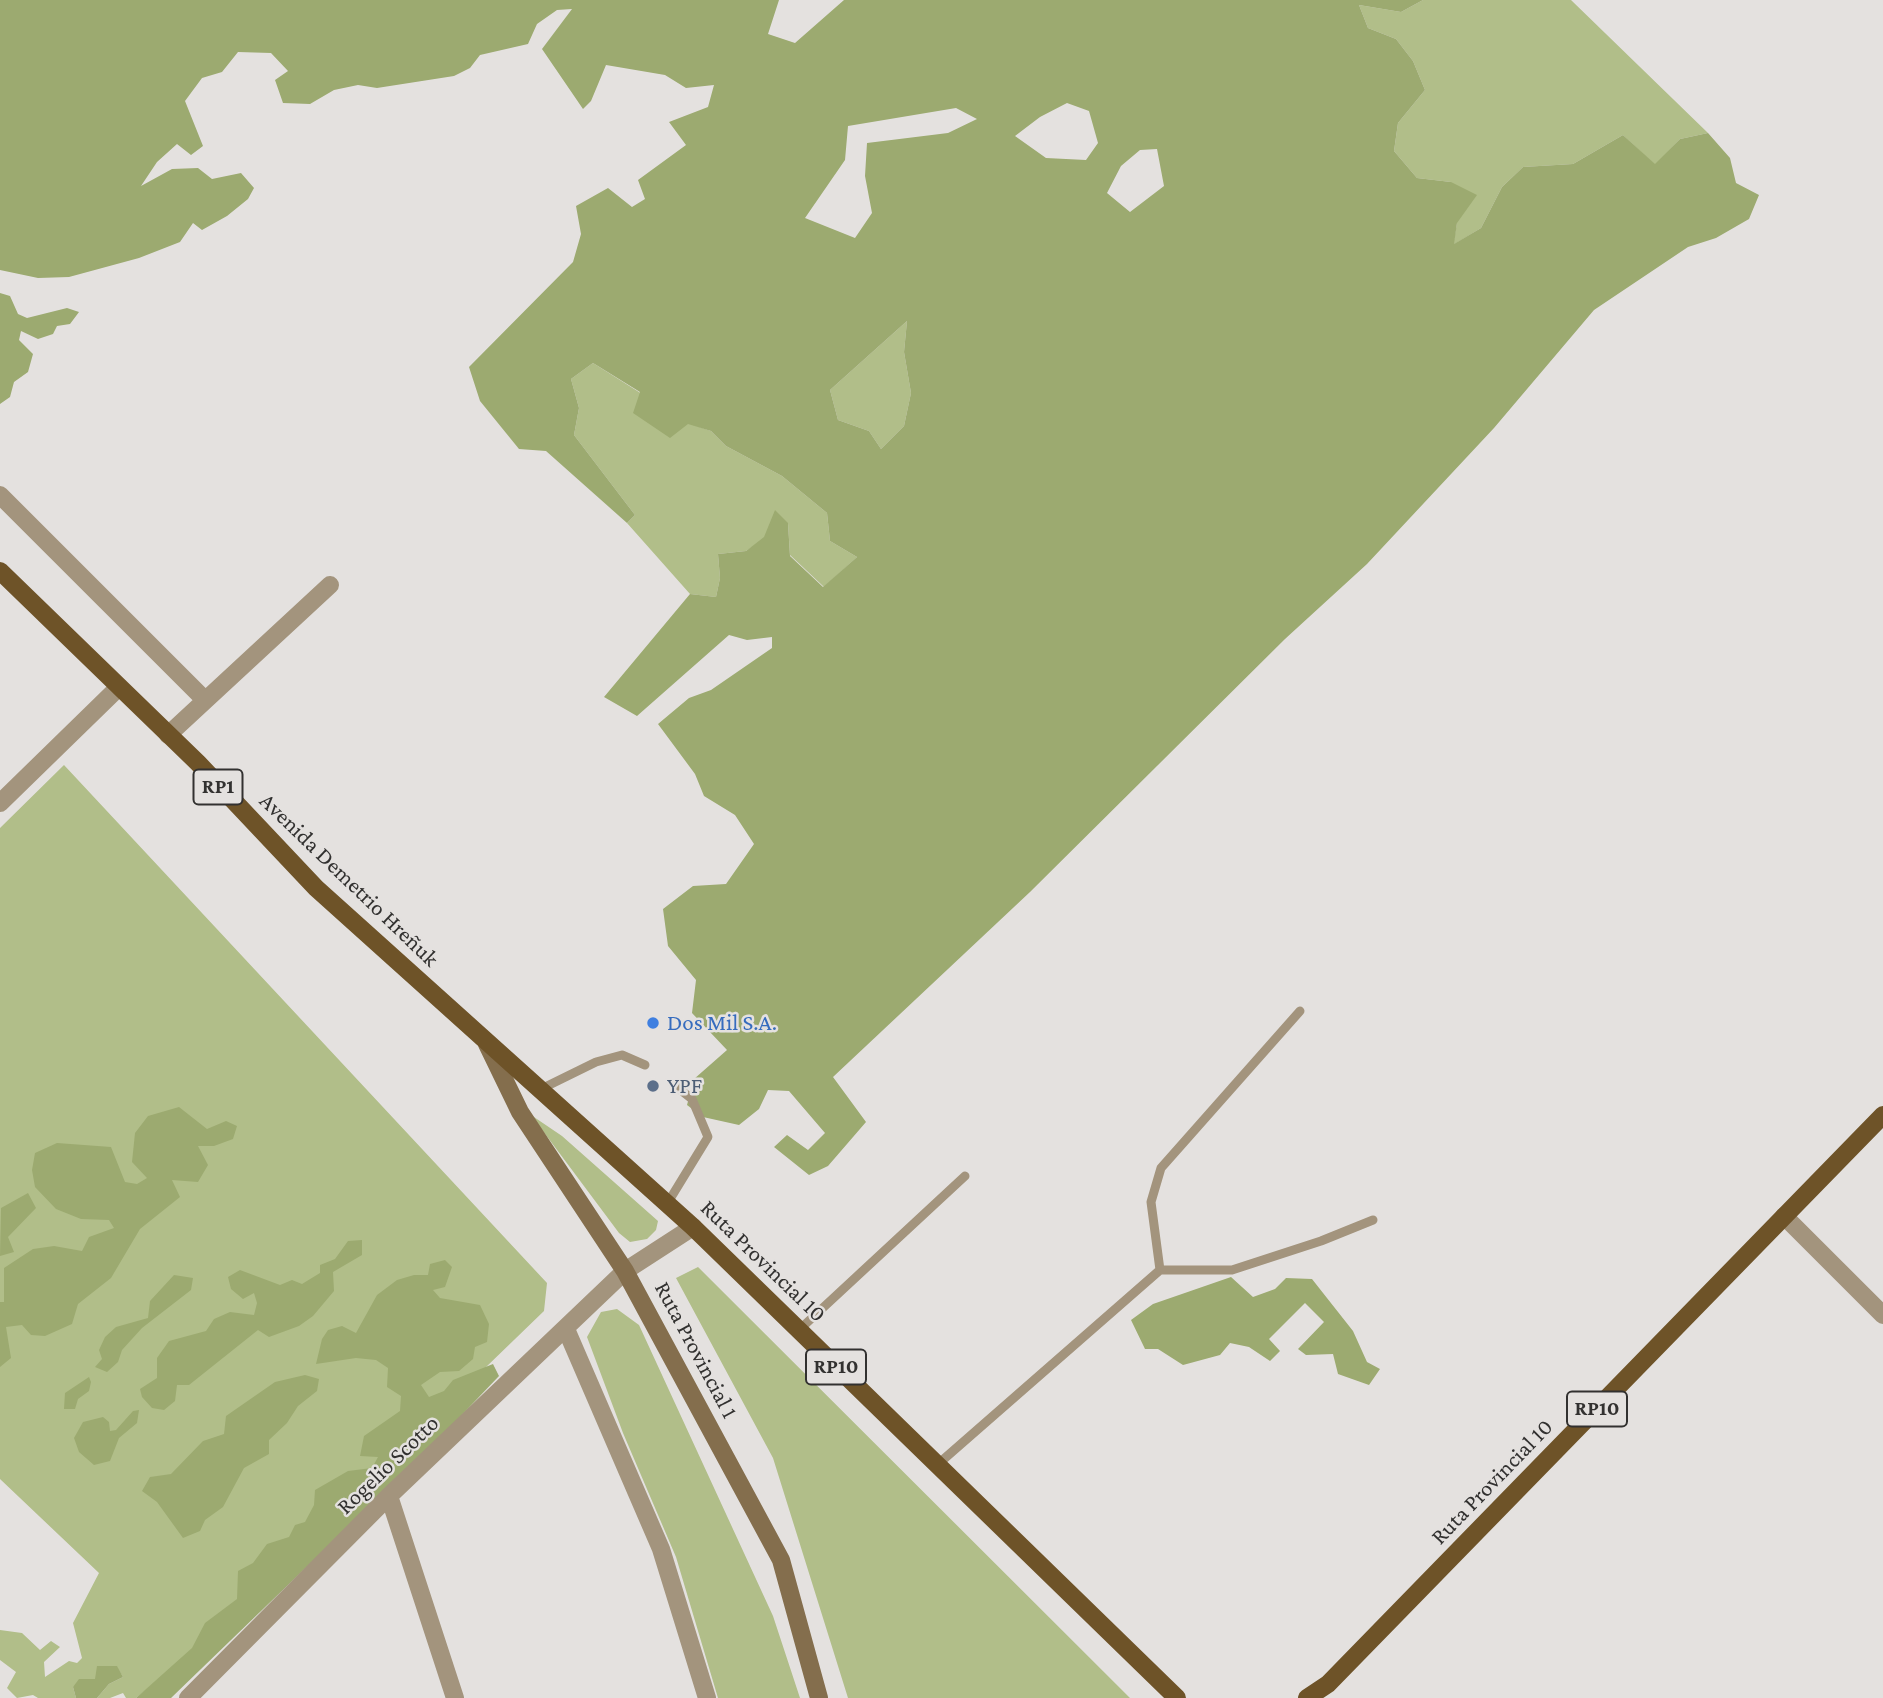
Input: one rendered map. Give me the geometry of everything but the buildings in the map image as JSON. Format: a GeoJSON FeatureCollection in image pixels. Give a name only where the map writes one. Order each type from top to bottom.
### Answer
{"type":"FeatureCollection","features":[{"type":"Feature","properties":{"kind":"main road","name":"Avenida Demetrio Hreñuk"},"geometry":{"type":"LineString","coordinates":[[0,571],[120,687],[316,888],[487,1045]]}},
{"type":"Feature","properties":{"kind":"main road","name":"Ruta Provincial 10"},"geometry":{"type":"LineString","coordinates":[[487,1045],[694,1227],[1178,1698]]}},
{"type":"Feature","properties":{"kind":"main road","name":"Ruta Provincial 1"},"geometry":{"type":"LineString","coordinates":[[487,1045],[520,1112],[625,1271],[781,1560],[819,1698]]}},
{"type":"Feature","properties":{"kind":"main road","name":"Ruta Provincial 10"},"geometry":{"type":"LineString","coordinates":[[1307,1698],[1328,1684],[1883,1115]]}},
{"type":"Feature","properties":{"kind":"street"},"geometry":{"type":"LineString","coordinates":[[0,495],[205,700]]}},
{"type":"Feature","properties":{"kind":"street"},"geometry":{"type":"LineString","coordinates":[[168,736],[330,585]]}},
{"type":"Feature","properties":{"kind":"street"},"geometry":{"type":"LineString","coordinates":[[0,803],[120,687]]}},
{"type":"Feature","properties":{"kind":"street"},"geometry":{"type":"LineString","coordinates":[[1784,1216],[1883,1315]]}},
{"type":"Feature","properties":{"kind":"street","name":"Rogelio Scotto"},"geometry":{"type":"LineString","coordinates":[[188,1698],[389,1496],[625,1271],[694,1227]]}},
{"type":"Feature","properties":{"kind":"street"},"geometry":{"type":"LineString","coordinates":[[566,1329],[661,1549],[707,1698]]}},
{"type":"Feature","properties":{"kind":"street"},"geometry":{"type":"LineString","coordinates":[[389,1496],[455,1698]]}},
{"type":"Feature","properties":{"kind":"lane"},"geometry":{"type":"LineString","coordinates":[[1160,1270],[1151,1202],[1161,1168],[1300,1011]]}},
{"type":"Feature","properties":{"kind":"lane"},"geometry":{"type":"LineString","coordinates":[[539,1090],[596,1062],[622,1055],[645,1065]]}},
{"type":"Feature","properties":{"kind":"lane"},"geometry":{"type":"LineString","coordinates":[[667,1204],[708,1137],[692,1098],[673,1084]]}},
{"type":"Feature","properties":{"kind":"lane"},"geometry":{"type":"LineString","coordinates":[[799,1330],[965,1176]]}},
{"type":"Feature","properties":{"kind":"lane"},"geometry":{"type":"LineString","coordinates":[[937,1465],[1160,1270],[1232,1270],[1321,1241],[1373,1220]]}},
{"type":"Feature","properties":{"kind":"green space"},"geometry":{"type":"Polygon","coordinates":[[[0,0],[779,0],[768,34],[795,43],[844,0],[1423,0],[1401,12],[1359,5],[1368,28],[1396,39],[1413,61],[1425,90],[1398,123],[1394,151],[1417,178],[1451,182],[1477,195],[1457,223],[1454,244],[1481,228],[1502,187],[1523,167],[1573,164],[1623,135],[1655,164],[1680,139],[1708,133],[1730,158],[1736,183],[1759,195],[1749,219],[1716,238],[1688,247],[1594,310],[1494,428],[1367,564],[1285,639],[1030,892],[833,1077],[866,1122],[828,1166],[809,1175],[774,1147],[787,1135],[808,1150],[825,1133],[789,1091],[768,1090],[759,1109],[739,1125],[703,1117],[687,1105],[694,1079],[727,1050],[692,1013],[696,980],[668,946],[663,909],[693,886],[726,884],[754,844],[735,815],[704,796],[695,774],[658,724],[689,698],[711,690],[772,648],[772,637],[747,640],[729,635],[637,716],[604,697],[690,594],[716,597],[720,578],[718,554],[746,551],[764,537],[775,510],[788,523],[790,556],[823,587],[857,557],[830,541],[827,513],[782,476],[726,446],[711,431],[688,424],[670,438],[633,413],[640,392],[593,363],[571,379],[579,408],[574,435],[635,515],[627,523],[546,451],[519,449],[480,401],[469,367],[573,262],[581,234],[576,206],[608,188],[632,207],[645,199],[638,180],[686,145],[669,122],[708,107],[714,85],[686,88],[665,75],[606,65],[591,101],[583,109],[542,49],[572,9],[557,10],[537,24],[528,44],[480,55],[470,68],[454,76],[377,88],[358,85],[334,90],[310,104],[283,103],[275,80],[288,71],[271,53],[238,52],[222,72],[202,78],[185,101],[203,146],[191,155],[177,144],[157,162],[141,186],[172,169],[198,168],[212,179],[241,173],[254,188],[248,199],[227,216],[202,230],[193,223],[180,242],[139,258],[69,277],[38,278],[0,270],[0,0]],[[1067,103],[1040,117],[1015,136],[1046,158],[1086,160],[1098,143],[1089,111],[1067,103]],[[956,108],[848,126],[845,160],[805,218],[855,238],[872,213],[865,176],[867,143],[948,133],[977,119],[956,108]],[[1157,149],[1140,150],[1121,166],[1107,193],[1130,212],[1164,186],[1157,149]],[[907,321],[830,390],[838,420],[869,431],[881,449],[904,426],[911,393],[904,352],[907,321]]]}},
{"type":"Feature","properties":{"kind":"green space"},"geometry":{"type":"Polygon","coordinates":[[[1423,0],[1571,0],[1708,133],[1680,139],[1655,165],[1623,135],[1573,164],[1523,167],[1502,187],[1481,228],[1453,245],[1457,223],[1451,182],[1417,178],[1394,151],[1398,123],[1425,90],[1413,61],[1396,39],[1368,28],[1359,5],[1401,12],[1423,0]]]}},
{"type":"Feature","properties":{"kind":"green space"},"geometry":{"type":"Polygon","coordinates":[[[0,293],[10,296],[18,314],[27,318],[67,308],[79,312],[70,324],[57,326],[53,334],[38,339],[21,331],[19,340],[33,354],[28,372],[14,382],[10,397],[0,404],[0,293]]]}},
{"type":"Feature","properties":{"kind":"green space"},"geometry":{"type":"Polygon","coordinates":[[[907,321],[904,352],[911,393],[904,426],[881,449],[869,431],[838,420],[830,390],[907,321]]]}},
{"type":"Feature","properties":{"kind":"green space"},"geometry":{"type":"Polygon","coordinates":[[[593,363],[688,423],[711,431],[726,446],[782,476],[827,513],[830,541],[857,557],[824,587],[790,555],[788,523],[746,551],[718,554],[720,578],[716,597],[690,594],[627,523],[635,515],[574,435],[579,408],[571,379],[593,363]]]}},
{"type":"Feature","properties":{"kind":"green space"},"geometry":{"type":"Polygon","coordinates":[[[64,765],[547,1283],[544,1311],[187,1656],[136,1698],[126,1698],[123,1693],[110,1698],[97,1698],[109,1684],[123,1677],[116,1666],[95,1679],[73,1687],[76,1698],[38,1698],[33,1695],[17,1698],[7,1688],[16,1672],[0,1660],[0,1630],[22,1633],[40,1650],[51,1641],[60,1647],[44,1662],[45,1677],[69,1661],[77,1663],[82,1658],[73,1623],[99,1573],[0,1479],[0,828],[64,765]]]}},
{"type":"Feature","properties":{"kind":"green space"},"geometry":{"type":"Polygon","coordinates":[[[179,1107],[207,1129],[226,1121],[237,1126],[233,1139],[214,1146],[198,1146],[208,1165],[198,1182],[172,1180],[180,1197],[140,1229],[111,1278],[78,1304],[72,1324],[45,1336],[31,1335],[22,1325],[6,1327],[11,1358],[0,1367],[0,1302],[4,1302],[4,1268],[33,1249],[54,1246],[82,1251],[89,1237],[114,1228],[109,1220],[81,1219],[56,1209],[35,1187],[32,1170],[35,1153],[57,1143],[111,1147],[125,1182],[137,1184],[147,1178],[132,1162],[135,1133],[148,1116],[179,1107]]]}},
{"type":"Feature","properties":{"kind":"green space"},"geometry":{"type":"Polygon","coordinates":[[[531,1115],[562,1136],[658,1221],[656,1230],[647,1239],[630,1242],[619,1233],[531,1115]]]}},
{"type":"Feature","properties":{"kind":"green space"},"geometry":{"type":"Polygon","coordinates":[[[28,1193],[36,1208],[8,1237],[14,1252],[0,1256],[1,1208],[28,1193]]]}},
{"type":"Feature","properties":{"kind":"green space"},"geometry":{"type":"Polygon","coordinates":[[[362,1240],[362,1255],[333,1272],[334,1291],[313,1316],[299,1326],[269,1337],[258,1330],[189,1385],[177,1385],[175,1401],[164,1410],[152,1408],[142,1397],[140,1389],[157,1378],[157,1358],[169,1341],[206,1331],[214,1319],[230,1312],[254,1315],[257,1303],[254,1293],[243,1299],[231,1289],[228,1277],[240,1270],[280,1285],[292,1280],[302,1284],[320,1273],[320,1265],[335,1259],[348,1241],[362,1240]]]}},
{"type":"Feature","properties":{"kind":"green space"},"geometry":{"type":"Polygon","coordinates":[[[445,1260],[452,1267],[445,1287],[433,1290],[440,1298],[480,1305],[489,1324],[487,1342],[475,1347],[473,1359],[459,1371],[440,1372],[421,1385],[429,1397],[444,1391],[453,1380],[493,1364],[499,1376],[438,1440],[171,1698],[136,1698],[192,1648],[205,1623],[237,1599],[238,1571],[253,1563],[267,1544],[289,1537],[295,1525],[305,1522],[314,1505],[315,1490],[348,1471],[372,1468],[378,1457],[360,1456],[364,1436],[400,1411],[401,1396],[387,1387],[388,1368],[376,1360],[356,1358],[316,1364],[322,1339],[328,1330],[342,1326],[356,1333],[377,1295],[397,1280],[414,1275],[428,1275],[430,1264],[445,1260]]]}},
{"type":"Feature","properties":{"kind":"green space"},"geometry":{"type":"Polygon","coordinates":[[[698,1267],[1130,1698],[848,1698],[773,1458],[676,1278],[698,1267]]]}},
{"type":"Feature","properties":{"kind":"green space"},"geometry":{"type":"Polygon","coordinates":[[[174,1275],[193,1278],[191,1290],[142,1328],[122,1350],[118,1362],[107,1372],[95,1367],[102,1359],[99,1350],[105,1337],[116,1327],[148,1318],[150,1301],[174,1275]]]}},
{"type":"Feature","properties":{"kind":"green space"},"geometry":{"type":"Polygon","coordinates":[[[1231,1277],[1253,1297],[1275,1289],[1286,1278],[1312,1279],[1353,1331],[1367,1362],[1380,1369],[1369,1385],[1338,1374],[1333,1354],[1306,1355],[1298,1349],[1324,1322],[1305,1303],[1269,1339],[1280,1351],[1270,1361],[1249,1347],[1230,1343],[1220,1355],[1183,1365],[1158,1349],[1145,1349],[1131,1320],[1153,1304],[1231,1277]]]}},
{"type":"Feature","properties":{"kind":"green space"},"geometry":{"type":"Polygon","coordinates":[[[617,1309],[639,1325],[773,1616],[800,1698],[718,1698],[676,1557],[623,1433],[587,1337],[601,1312],[617,1309]]]}},
{"type":"Feature","properties":{"kind":"green space"},"geometry":{"type":"Polygon","coordinates":[[[305,1375],[319,1379],[317,1391],[298,1406],[287,1423],[269,1440],[269,1454],[244,1468],[223,1507],[205,1520],[200,1531],[183,1538],[157,1502],[142,1491],[150,1477],[171,1474],[203,1441],[224,1434],[226,1416],[275,1382],[305,1375]]]}},
{"type":"Feature","properties":{"kind":"green space"},"geometry":{"type":"Polygon","coordinates":[[[89,1377],[89,1391],[78,1399],[75,1409],[64,1409],[65,1393],[89,1377]]]}},
{"type":"Feature","properties":{"kind":"green space"},"geometry":{"type":"Polygon","coordinates":[[[139,1410],[137,1423],[119,1438],[110,1461],[94,1465],[79,1452],[74,1438],[83,1422],[103,1417],[109,1422],[110,1431],[116,1430],[133,1411],[139,1410]]]}},
{"type":"Feature","properties":{"kind":"green space"},"geometry":{"type":"Polygon","coordinates":[[[97,1666],[117,1666],[123,1677],[109,1684],[97,1698],[76,1698],[73,1687],[79,1679],[95,1679],[97,1666]]]}},
{"type":"Feature","properties":{"kind":"place","name":"Dos Mil S.A."},"geometry":{"type":"Point","coordinates":[653,1023]}},
{"type":"Feature","properties":{"kind":"place","name":"YPF"},"geometry":{"type":"Point","coordinates":[653,1086]}}]}
